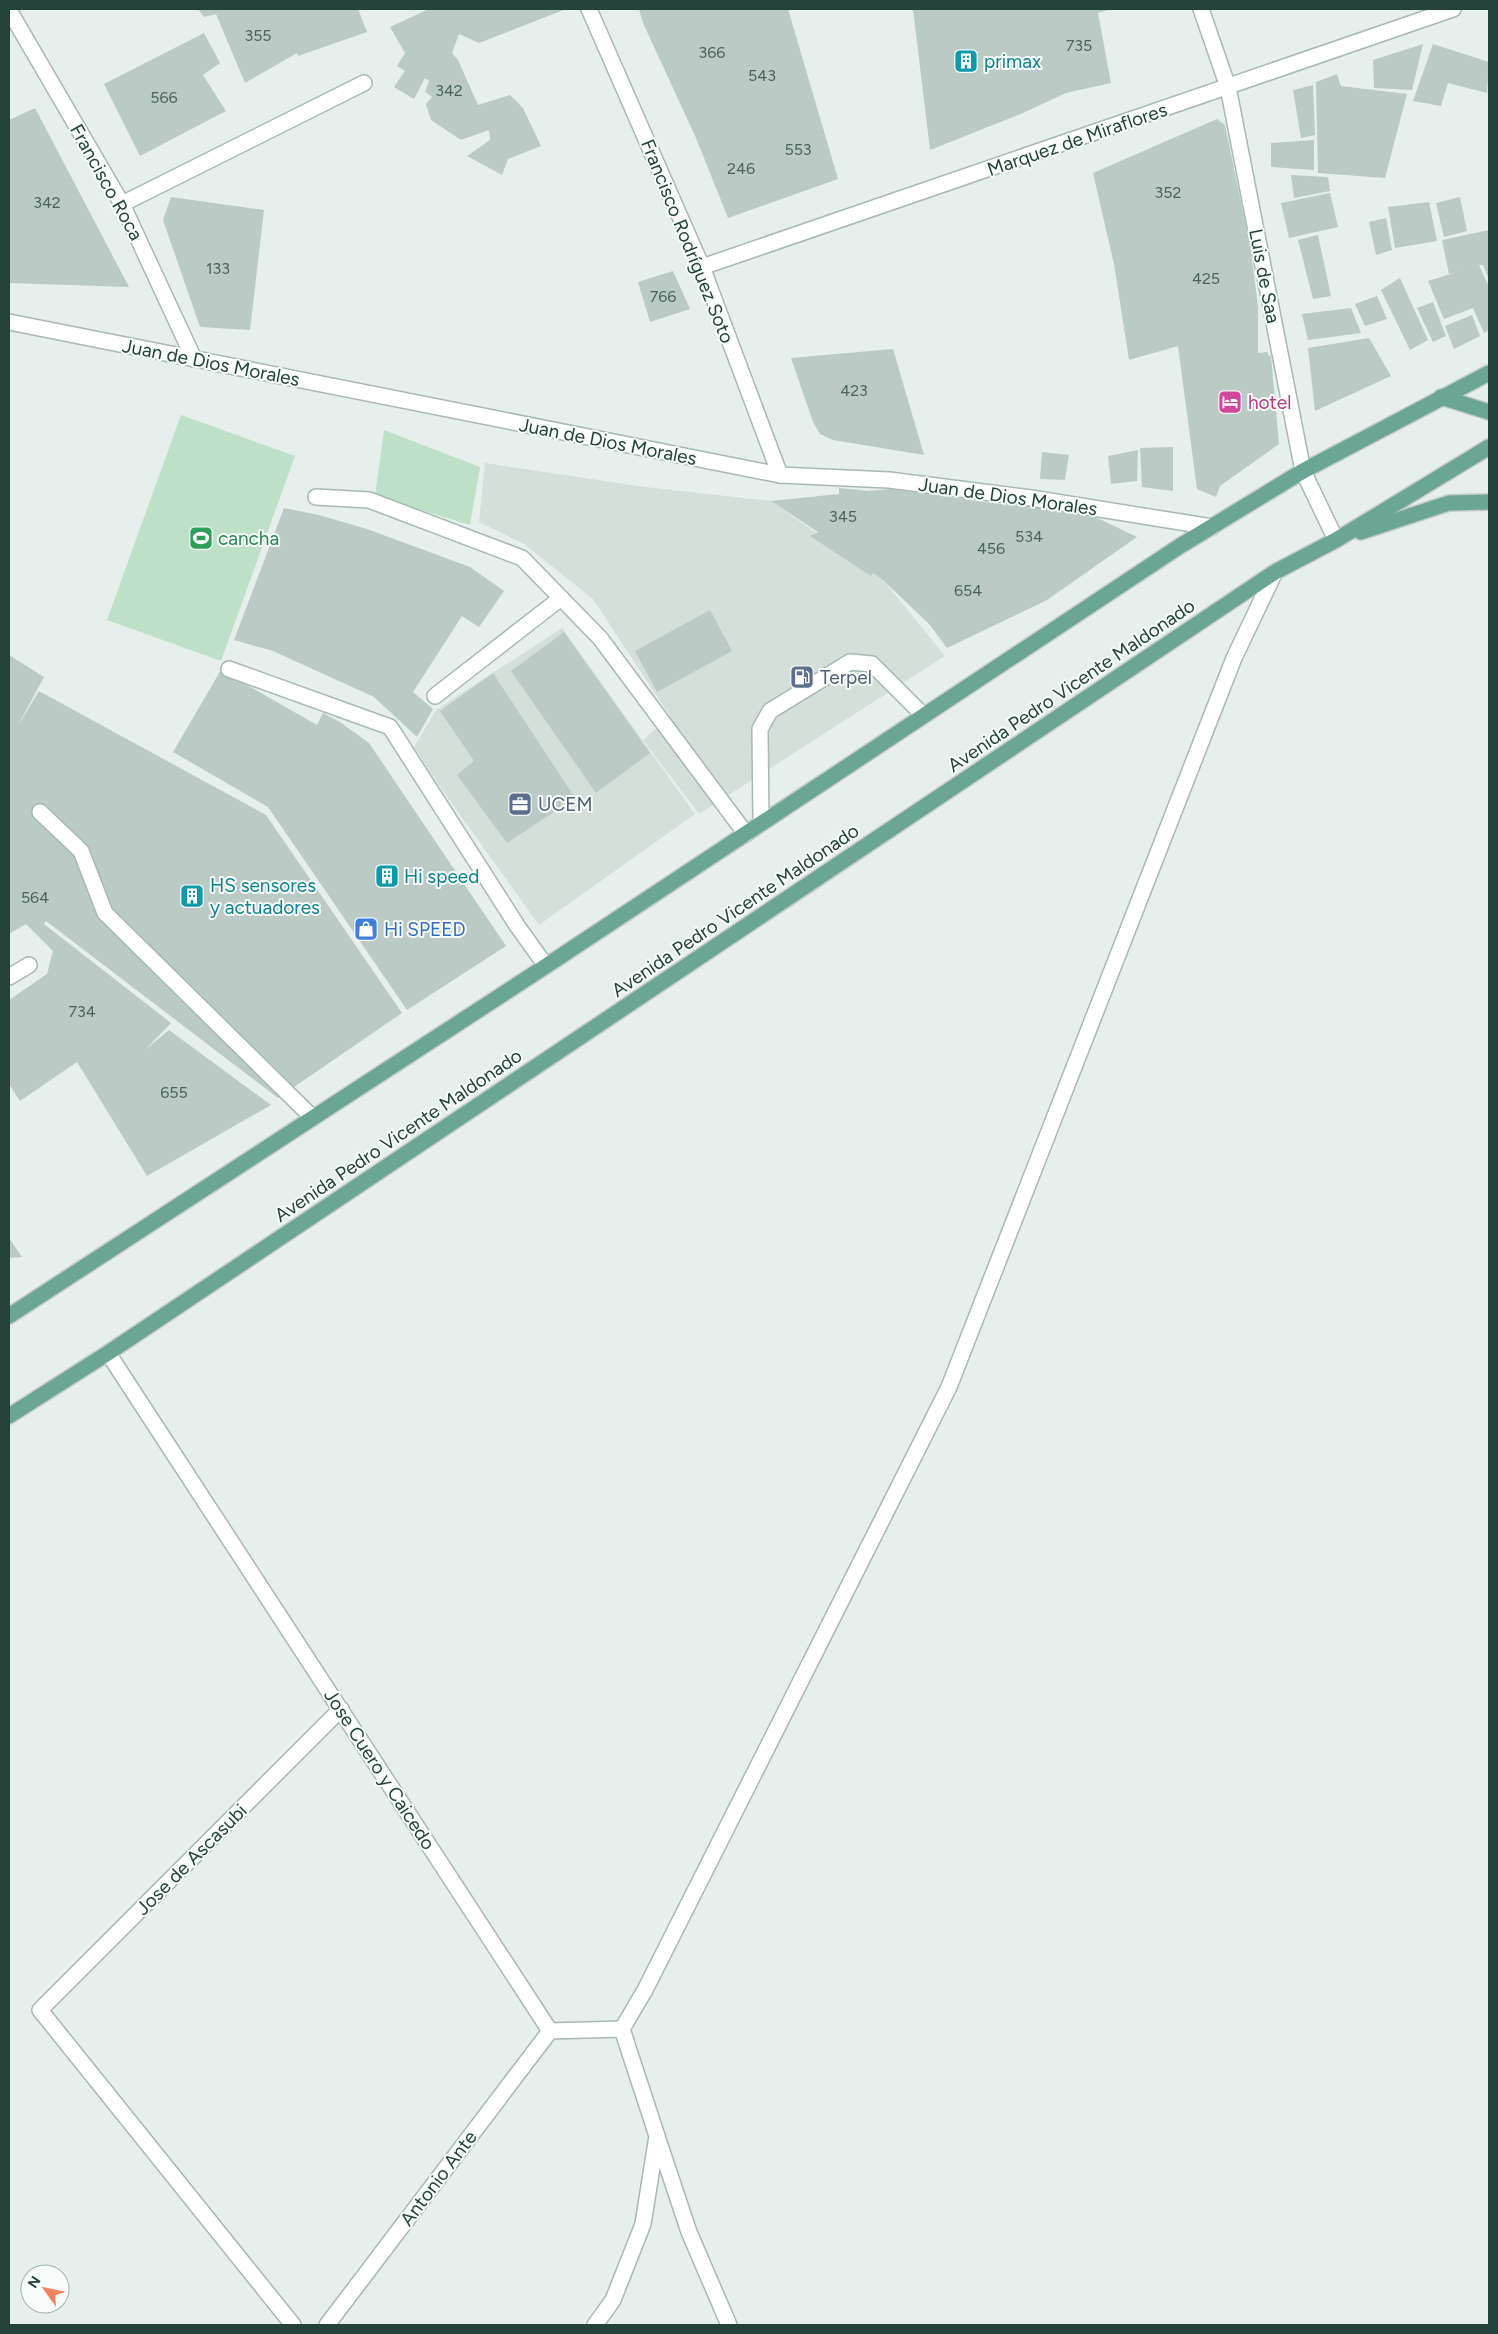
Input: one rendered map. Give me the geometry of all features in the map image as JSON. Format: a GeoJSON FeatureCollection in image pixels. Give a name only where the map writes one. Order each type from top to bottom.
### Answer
{"type":"FeatureCollection","features":[{"type":"Feature","properties":{"kind":"main road"},"geometry":{"type":"LineString","coordinates":[[9,1316],[546,966],[922,715],[1180,546],[1303,471],[1440,397],[1489,373]]}},
{"type":"Feature","properties":{"kind":"main road"},"geometry":{"type":"LineString","coordinates":[[1440,397],[1489,412]]}},
{"type":"Feature","properties":{"kind":"main road","name":"Avenida Pedro Vicente Maldonado"},"geometry":{"type":"LineString","coordinates":[[9,1416],[108,1353],[1275,572],[1336,540],[1489,446]]}},
{"type":"Feature","properties":{"kind":"main road"},"geometry":{"type":"LineString","coordinates":[[1336,540],[1449,503],[1489,502]]}},
{"type":"Feature","properties":{"kind":"street","name":"Francisco Rodríguez Soto"},"geometry":{"type":"LineString","coordinates":[[589,9],[702,267],[780,476]]}},
{"type":"Feature","properties":{"kind":"street","name":"Luis de Saa"},"geometry":{"type":"LineString","coordinates":[[1201,9],[1228,87],[1303,471],[1336,540]]}},
{"type":"Feature","properties":{"kind":"street","name":"Marquez de Miraflores"},"geometry":{"type":"LineString","coordinates":[[702,267],[1453,9]]}},
{"type":"Feature","properties":{"kind":"street","name":"Francisco Roca"},"geometry":{"type":"LineString","coordinates":[[9,10],[122,204],[194,359]]}},
{"type":"Feature","properties":{"kind":"street"},"geometry":{"type":"LineString","coordinates":[[122,204],[364,83]]}},
{"type":"Feature","properties":{"kind":"street","name":"Juan de Dios Morales"},"geometry":{"type":"LineString","coordinates":[[9,322],[780,476],[889,480],[1031,498],[1212,527]]}},
{"type":"Feature","properties":{"kind":"street"},"geometry":{"type":"LineString","coordinates":[[316,497],[368,500],[522,558],[600,638],[746,834]]}},
{"type":"Feature","properties":{"kind":"street"},"geometry":{"type":"LineString","coordinates":[[729,2325],[689,2232],[622,2029],[645,1990],[949,1387],[1234,658],[1275,572]]}},
{"type":"Feature","properties":{"kind":"street"},"geometry":{"type":"LineString","coordinates":[[435,696],[561,598]]}},
{"type":"Feature","properties":{"kind":"street"},"geometry":{"type":"LineString","coordinates":[[761,823],[760,729],[770,711],[850,662],[872,664],[922,715]]}},
{"type":"Feature","properties":{"kind":"street"},"geometry":{"type":"LineString","coordinates":[[229,669],[390,727],[518,927],[546,966]]}},
{"type":"Feature","properties":{"kind":"street"},"geometry":{"type":"LineString","coordinates":[[40,812],[81,851],[105,913],[313,1118]]}},
{"type":"Feature","properties":{"kind":"street"},"geometry":{"type":"LineString","coordinates":[[9,977],[29,965]]}},
{"type":"Feature","properties":{"kind":"street","name":"Jose Cuero y Caicedo"},"geometry":{"type":"LineString","coordinates":[[108,1353],[550,2031]]}},
{"type":"Feature","properties":{"kind":"street","name":"Jose de Ascasubi"},"geometry":{"type":"LineString","coordinates":[[293,2325],[40,2010],[341,1709]]}},
{"type":"Feature","properties":{"kind":"street"},"geometry":{"type":"LineString","coordinates":[[550,2031],[622,2029]]}},
{"type":"Feature","properties":{"kind":"street","name":"Antonio Ante"},"geometry":{"type":"LineString","coordinates":[[327,2325],[550,2031]]}},
{"type":"Feature","properties":{"kind":"street"},"geometry":{"type":"LineString","coordinates":[[595,2325],[613,2300],[643,2224],[657,2136]]}},
{"type":"Feature","properties":{"kind":"shaded area"},"geometry":{"type":"Polygon","coordinates":[[[485,463],[645,487],[771,501],[883,580],[945,656],[699,814],[643,740],[670,716],[593,599],[524,544],[479,522],[485,463]]]}},
{"type":"Feature","properties":{"kind":"shaded area","name":"UCEM"},"geometry":{"type":"Polygon","coordinates":[[[562,628],[695,814],[539,925],[445,794],[414,747],[436,710],[562,628]]]}},
{"type":"Feature","properties":{"kind":"green space","name":"cancha"},"geometry":{"type":"Polygon","coordinates":[[[181,415],[295,456],[221,661],[107,620],[181,415]]]}},
{"type":"Feature","properties":{"kind":"green space"},"geometry":{"type":"Polygon","coordinates":[[[384,430],[480,467],[470,525],[375,496],[384,430]]]}},
{"type":"Feature","properties":{"kind":"building"},"geometry":{"type":"Polygon","coordinates":[[[198,9],[358,9],[367,32],[298,56],[297,53],[245,83],[216,14],[204,17],[198,9]]]}},
{"type":"Feature","properties":{"kind":"building"},"geometry":{"type":"Polygon","coordinates":[[[429,9],[566,9],[479,43],[459,34],[452,53],[458,60],[478,105],[510,95],[523,108],[541,146],[508,159],[502,175],[467,156],[490,140],[489,130],[461,140],[431,120],[426,104],[432,97],[425,92],[429,81],[425,78],[414,99],[394,87],[405,71],[397,66],[405,53],[390,27],[429,9]]]}},
{"type":"Feature","properties":{"kind":"building"},"geometry":{"type":"Polygon","coordinates":[[[639,9],[788,9],[838,179],[728,218],[696,138],[643,23],[639,9]]]}},
{"type":"Feature","properties":{"kind":"building"},"geometry":{"type":"Polygon","coordinates":[[[913,9],[1111,9],[1098,13],[1111,83],[1066,93],[1023,113],[930,150],[913,9]]]}},
{"type":"Feature","properties":{"kind":"building"},"geometry":{"type":"Polygon","coordinates":[[[204,33],[220,63],[203,75],[226,111],[140,156],[104,84],[204,33]]]}},
{"type":"Feature","properties":{"kind":"building"},"geometry":{"type":"Polygon","coordinates":[[[1423,44],[1412,90],[1374,88],[1373,60],[1423,44]]]}},
{"type":"Feature","properties":{"kind":"building"},"geometry":{"type":"Polygon","coordinates":[[[1433,44],[1489,62],[1487,93],[1448,83],[1441,106],[1413,101],[1433,44]]]}},
{"type":"Feature","properties":{"kind":"building"},"geometry":{"type":"Polygon","coordinates":[[[1337,74],[1341,86],[1407,94],[1385,178],[1318,173],[1316,82],[1337,74]]]}},
{"type":"Feature","properties":{"kind":"building"},"geometry":{"type":"Polygon","coordinates":[[[1313,85],[1315,135],[1301,138],[1293,90],[1313,85]]]}},
{"type":"Feature","properties":{"kind":"building"},"geometry":{"type":"Polygon","coordinates":[[[35,108],[129,287],[9,283],[9,120],[35,108]]]}},
{"type":"Feature","properties":{"kind":"building"},"geometry":{"type":"Polygon","coordinates":[[[1217,119],[1225,125],[1250,245],[1258,306],[1258,353],[1268,352],[1268,355],[1271,356],[1279,444],[1220,486],[1216,497],[1197,489],[1178,346],[1129,360],[1114,264],[1093,173],[1217,119]]]}},
{"type":"Feature","properties":{"kind":"building"},"geometry":{"type":"Polygon","coordinates":[[[1314,140],[1314,170],[1271,167],[1271,143],[1314,140]]]}},
{"type":"Feature","properties":{"kind":"building"},"geometry":{"type":"Polygon","coordinates":[[[1291,175],[1328,177],[1330,191],[1294,198],[1291,175]]]}},
{"type":"Feature","properties":{"kind":"building"},"geometry":{"type":"Polygon","coordinates":[[[1330,193],[1338,227],[1289,238],[1281,203],[1330,193]]]}},
{"type":"Feature","properties":{"kind":"building"},"geometry":{"type":"Polygon","coordinates":[[[171,197],[264,210],[250,330],[200,327],[163,220],[171,197]]]}},
{"type":"Feature","properties":{"kind":"building"},"geometry":{"type":"Polygon","coordinates":[[[1460,197],[1467,231],[1444,237],[1436,203],[1460,197]]]}},
{"type":"Feature","properties":{"kind":"building"},"geometry":{"type":"Polygon","coordinates":[[[1429,202],[1437,241],[1395,248],[1388,207],[1429,202]]]}},
{"type":"Feature","properties":{"kind":"building"},"geometry":{"type":"Polygon","coordinates":[[[1386,218],[1392,250],[1376,255],[1369,222],[1386,218]]]}},
{"type":"Feature","properties":{"kind":"building"},"geometry":{"type":"Polygon","coordinates":[[[1489,230],[1489,280],[1483,265],[1479,265],[1489,287],[1489,330],[1484,333],[1473,308],[1444,319],[1428,281],[1460,271],[1449,274],[1442,240],[1489,230]]]}},
{"type":"Feature","properties":{"kind":"building"},"geometry":{"type":"Polygon","coordinates":[[[1318,235],[1331,296],[1313,299],[1298,240],[1318,235]]]}},
{"type":"Feature","properties":{"kind":"building"},"geometry":{"type":"Polygon","coordinates":[[[673,271],[690,309],[650,322],[638,282],[673,271]]]}},
{"type":"Feature","properties":{"kind":"building"},"geometry":{"type":"Polygon","coordinates":[[[1400,278],[1428,340],[1410,350],[1381,290],[1400,278]]]}},
{"type":"Feature","properties":{"kind":"building"},"geometry":{"type":"Polygon","coordinates":[[[1377,296],[1387,319],[1365,326],[1355,304],[1377,296]]]}},
{"type":"Feature","properties":{"kind":"building"},"geometry":{"type":"Polygon","coordinates":[[[1433,302],[1446,336],[1433,342],[1417,308],[1433,302]]]}},
{"type":"Feature","properties":{"kind":"building"},"geometry":{"type":"Polygon","coordinates":[[[1351,308],[1361,333],[1308,340],[1302,314],[1351,308]]]}},
{"type":"Feature","properties":{"kind":"building"},"geometry":{"type":"Polygon","coordinates":[[[1472,315],[1480,336],[1454,349],[1445,326],[1472,315]]]}},
{"type":"Feature","properties":{"kind":"building"},"geometry":{"type":"Polygon","coordinates":[[[1369,338],[1391,376],[1315,411],[1308,348],[1369,338]]]}},
{"type":"Feature","properties":{"kind":"building"},"geometry":{"type":"Polygon","coordinates":[[[893,349],[924,455],[833,440],[820,434],[813,422],[791,358],[893,349]]]}},
{"type":"Feature","properties":{"kind":"building"},"geometry":{"type":"Polygon","coordinates":[[[1173,447],[1173,491],[1142,487],[1140,448],[1173,447]]]}},
{"type":"Feature","properties":{"kind":"building"},"geometry":{"type":"Polygon","coordinates":[[[1138,450],[1137,481],[1111,484],[1108,456],[1138,450]]]}},
{"type":"Feature","properties":{"kind":"building"},"geometry":{"type":"Polygon","coordinates":[[[1042,452],[1069,455],[1065,480],[1040,479],[1042,452]]]}},
{"type":"Feature","properties":{"kind":"building"},"geometry":{"type":"Polygon","coordinates":[[[839,488],[868,491],[891,489],[992,503],[1085,512],[1137,537],[1047,600],[947,648],[930,625],[883,580],[873,573],[871,576],[810,536],[818,532],[771,501],[839,494],[839,488]]]}},
{"type":"Feature","properties":{"kind":"building"},"geometry":{"type":"Polygon","coordinates":[[[284,508],[319,515],[367,529],[470,567],[504,591],[479,627],[462,616],[413,692],[433,709],[417,737],[374,697],[273,651],[234,640],[284,508]]]}},
{"type":"Feature","properties":{"kind":"building"},"geometry":{"type":"Polygon","coordinates":[[[710,610],[732,651],[657,692],[635,651],[710,610]]]}},
{"type":"Feature","properties":{"kind":"building"},"geometry":{"type":"Polygon","coordinates":[[[564,632],[650,753],[596,793],[511,671],[564,632]]]}},
{"type":"Feature","properties":{"kind":"building","name":"HS sensores y actuadores"},"geometry":{"type":"Polygon","coordinates":[[[9,655],[44,677],[17,727],[39,691],[266,815],[402,1013],[278,1098],[46,921],[44,924],[171,1023],[145,1050],[169,1030],[271,1105],[147,1176],[77,1062],[20,1101],[9,1084],[9,1000],[47,974],[53,951],[26,924],[9,934],[9,655]]]}},
{"type":"Feature","properties":{"kind":"building","name":"Hi speed"},"geometry":{"type":"Polygon","coordinates":[[[221,670],[317,725],[323,713],[340,722],[369,743],[506,946],[407,1010],[268,807],[173,752],[221,670]]]}},
{"type":"Feature","properties":{"kind":"building"},"geometry":{"type":"Polygon","coordinates":[[[493,673],[575,798],[507,843],[457,775],[474,761],[440,711],[493,673]]]}},
{"type":"Feature","properties":{"kind":"building"},"geometry":{"type":"Polygon","coordinates":[[[9,1238],[22,1257],[9,1258],[9,1238]]]}},
{"type":"Feature","properties":{"kind":"place","name":"primax"},"geometry":{"type":"Point","coordinates":[966,61]}},
{"type":"Feature","properties":{"kind":"place","name":"hotel"},"geometry":{"type":"Point","coordinates":[1230,402]}},
{"type":"Feature","properties":{"kind":"place","name":"cancha"},"geometry":{"type":"Point","coordinates":[201,538]}},
{"type":"Feature","properties":{"kind":"place","name":"Terpel"},"geometry":{"type":"Point","coordinates":[802,677]}},
{"type":"Feature","properties":{"kind":"place","name":"UCEM"},"geometry":{"type":"Point","coordinates":[520,804]}},
{"type":"Feature","properties":{"kind":"place","name":"Hi speed"},"geometry":{"type":"Point","coordinates":[387,876]}},
{"type":"Feature","properties":{"kind":"place","name":"HS sensores y actuadores"},"geometry":{"type":"Point","coordinates":[192,896]}},
{"type":"Feature","properties":{"kind":"place","name":"Hi SPEED"},"geometry":{"type":"Point","coordinates":[366,929]}}]}
